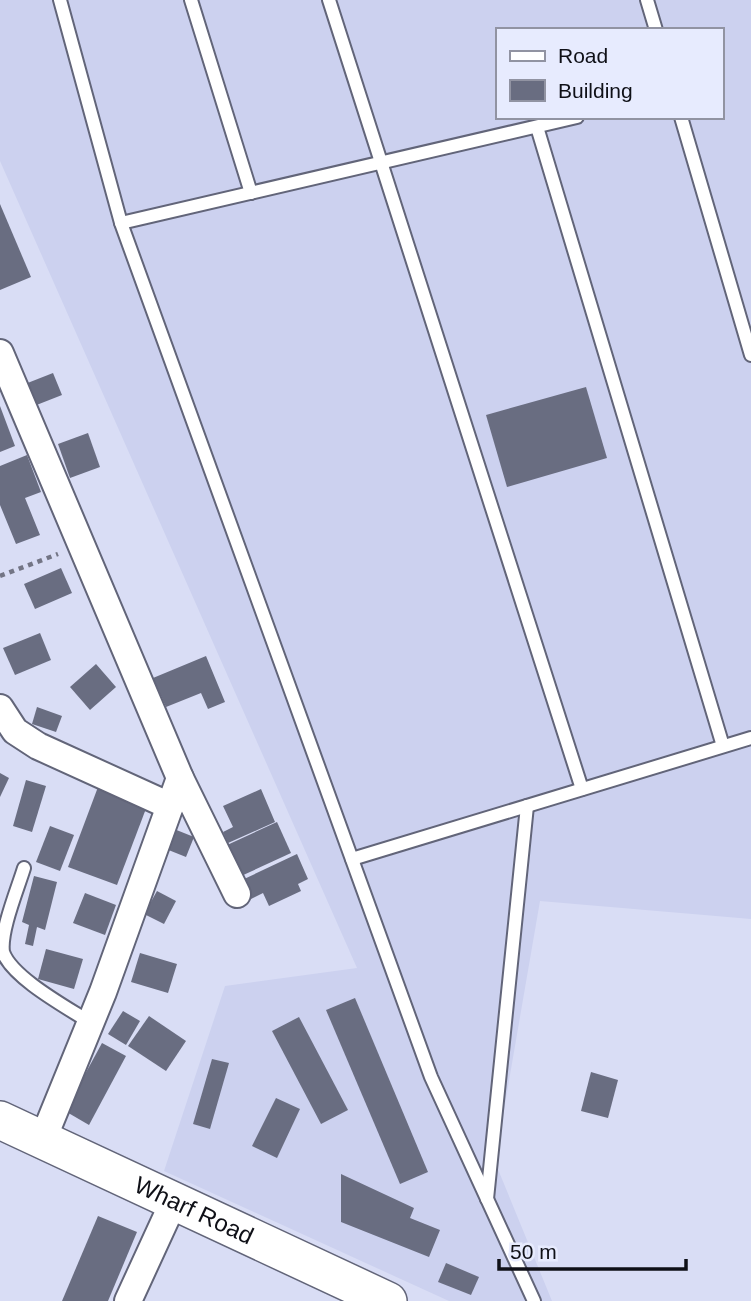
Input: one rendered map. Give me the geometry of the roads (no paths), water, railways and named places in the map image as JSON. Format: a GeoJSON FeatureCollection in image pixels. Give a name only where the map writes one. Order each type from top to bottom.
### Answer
{"type":"FeatureCollection","features":[{"type":"Feature","properties":{"kind":"main road","name":"Wharf Road"},"geometry":{"type":"LineString","coordinates":[[0,1119],[387,1301]]}},
{"type":"Feature","properties":{"kind":"street"},"geometry":{"type":"LineString","coordinates":[[0,354],[180,778],[237,894]]}},
{"type":"Feature","properties":{"kind":"street"},"geometry":{"type":"LineString","coordinates":[[0,708],[15,731],[38,746],[170,806]]}},
{"type":"Feature","properties":{"kind":"street"},"geometry":{"type":"LineString","coordinates":[[43,1139],[91,1023],[180,778]]}},
{"type":"Feature","properties":{"kind":"street"},"geometry":{"type":"LineString","coordinates":[[128,1301],[174,1201]]}},
{"type":"Feature","properties":{"kind":"lane"},"geometry":{"type":"LineString","coordinates":[[60,0],[121,223],[430,1077],[534,1301]]}},
{"type":"Feature","properties":{"kind":"lane"},"geometry":{"type":"LineString","coordinates":[[191,0],[251,193]]}},
{"type":"Feature","properties":{"kind":"lane"},"geometry":{"type":"LineString","coordinates":[[329,0],[582,789]]}},
{"type":"Feature","properties":{"kind":"lane"},"geometry":{"type":"LineString","coordinates":[[647,0],[655,28]]}},
{"type":"Feature","properties":{"kind":"lane"},"geometry":{"type":"LineString","coordinates":[[121,223],[569,119]]}},
{"type":"Feature","properties":{"kind":"lane"},"geometry":{"type":"LineString","coordinates":[[682,119],[751,355]]}},
{"type":"Feature","properties":{"kind":"lane"},"geometry":{"type":"LineString","coordinates":[[537,127],[723,746]]}},
{"type":"Feature","properties":{"kind":"lane"},"geometry":{"type":"LineString","coordinates":[[352,859],[751,738]]}},
{"type":"Feature","properties":{"kind":"lane"},"geometry":{"type":"LineString","coordinates":[[487,1199],[527,806]]}},
{"type":"Feature","properties":{"kind":"lane"},"geometry":{"type":"LineString","coordinates":[[24,868],[6,923],[3,951],[11,964],[31,984],[91,1023]]}}]}
